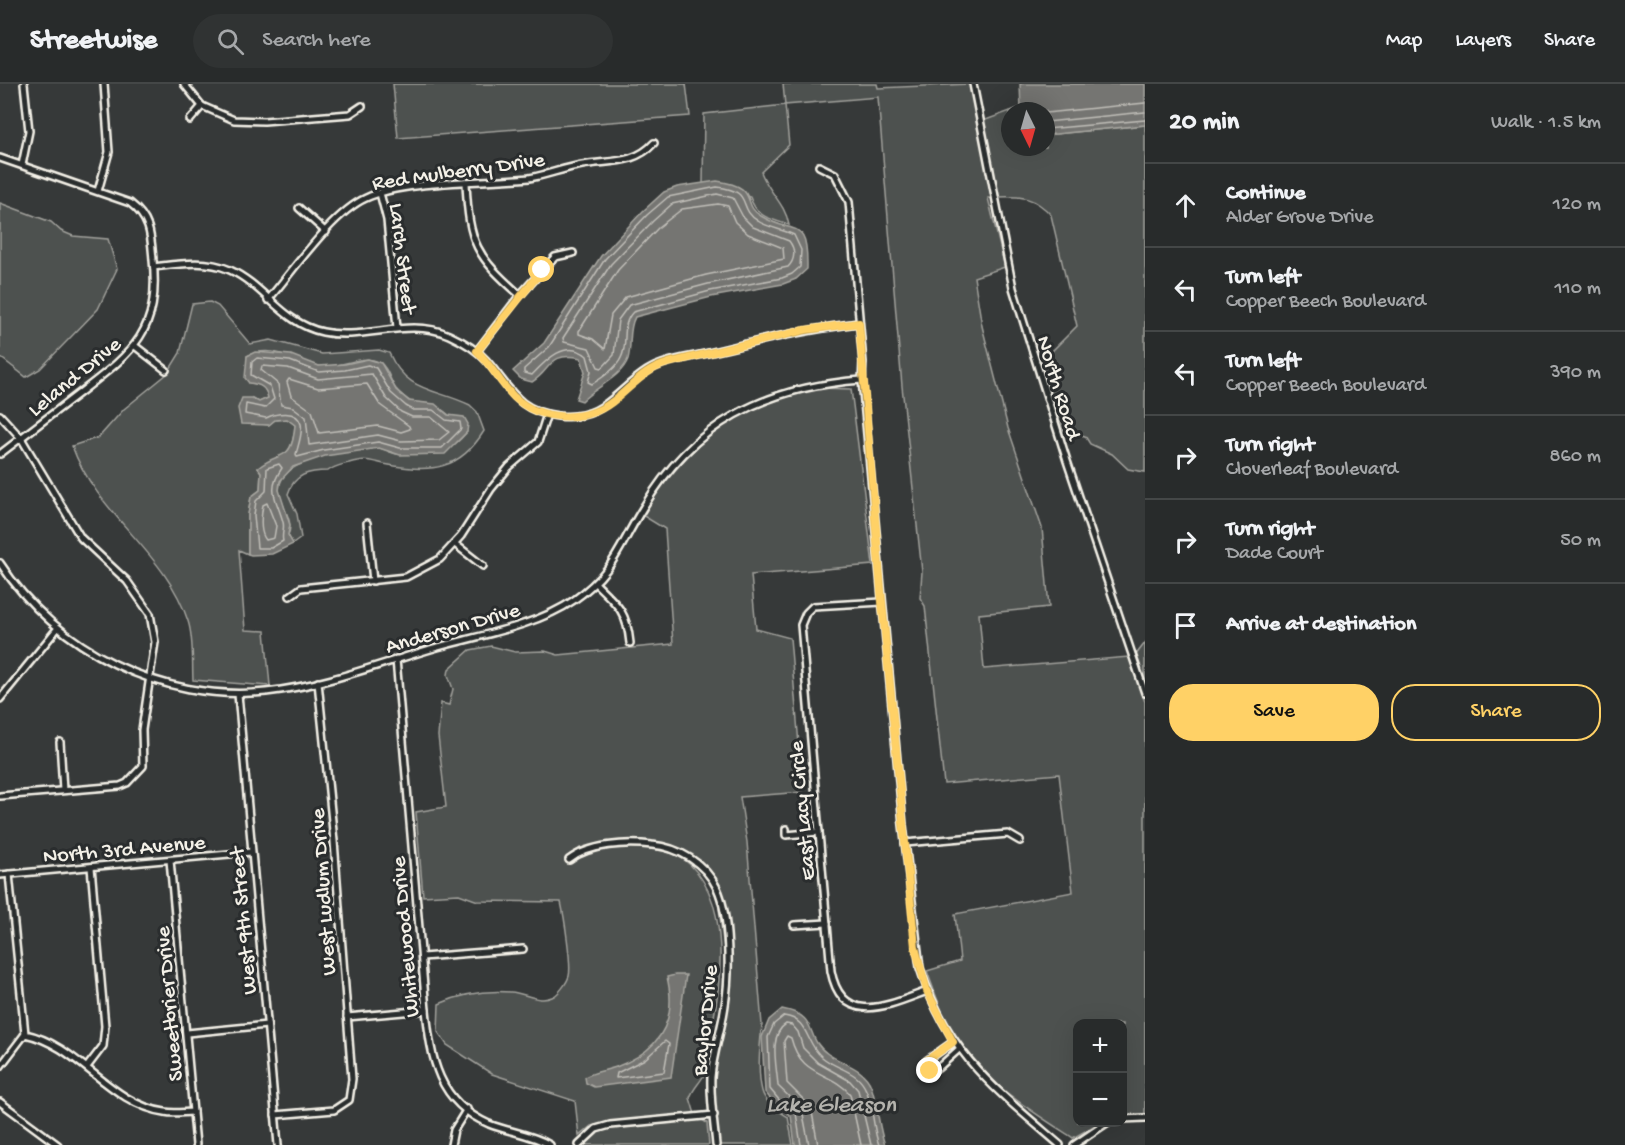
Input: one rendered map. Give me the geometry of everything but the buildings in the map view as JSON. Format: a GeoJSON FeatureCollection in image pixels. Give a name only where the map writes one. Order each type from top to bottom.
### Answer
{"type":"FeatureCollection","features":[{"type":"Feature","properties":{"kind":"street"},"geometry":{"type":"LineString","coordinates":[[22,165],[28,131],[24,84]]}},
{"type":"Feature","properties":{"kind":"street"},"geometry":{"type":"LineString","coordinates":[[98,191],[109,152],[104,84]]}},
{"type":"Feature","properties":{"kind":"street"},"geometry":{"type":"LineString","coordinates":[[184,84],[202,106],[234,120],[264,121],[350,114],[362,105]]}},
{"type":"Feature","properties":{"kind":"street","name":"North Road"},"geometry":{"type":"LineString","coordinates":[[973,84],[1013,288],[1067,461],[1145,693]]}},
{"type":"Feature","properties":{"kind":"street"},"geometry":{"type":"LineString","coordinates":[[190,120],[202,106]]}},
{"type":"Feature","properties":{"kind":"street","name":"Red Mulberry Drive"},"geometry":{"type":"LineString","coordinates":[[268,300],[326,232],[352,206],[380,193],[529,178],[570,167],[631,159],[645,153],[654,143]]}},
{"type":"Feature","properties":{"kind":"street","name":"Leland Drive"},"geometry":{"type":"LineString","coordinates":[[0,158],[130,203],[147,220],[154,267],[154,290],[149,318],[135,346],[126,358],[0,454]]}},
{"type":"Feature","properties":{"kind":"street"},"geometry":{"type":"LineString","coordinates":[[819,166],[835,174],[849,202],[862,380],[915,947],[927,991],[958,1050],[987,1082],[1060,1145]]}},
{"type":"Feature","properties":{"kind":"street"},"geometry":{"type":"LineString","coordinates":[[466,183],[469,218],[476,246],[488,267],[520,295]]}},
{"type":"Feature","properties":{"kind":"street","name":"Larch Street"},"geometry":{"type":"LineString","coordinates":[[380,193],[387,220],[397,328]]}},
{"type":"Feature","properties":{"kind":"street"},"geometry":{"type":"LineString","coordinates":[[299,208],[326,232]]}},
{"type":"Feature","properties":{"kind":"street"},"geometry":{"type":"LineString","coordinates":[[477,351],[520,295],[555,257],[573,253]]}},
{"type":"Feature","properties":{"kind":"street"},"geometry":{"type":"LineString","coordinates":[[154,267],[197,263],[220,267],[239,274],[289,318],[308,328],[325,333],[397,328],[433,330],[448,334],[477,351],[516,399],[547,414],[576,416],[600,409],[614,400],[646,371],[668,363],[805,330],[859,323]]}},
{"type":"Feature","properties":{"kind":"street"},"geometry":{"type":"LineString","coordinates":[[135,346],[166,370]]}},
{"type":"Feature","properties":{"kind":"street","name":"Anderson Drive"},"geometry":{"type":"LineString","coordinates":[[0,563],[26,598],[57,629],[89,650],[149,679],[186,688],[238,694],[267,692],[318,682],[547,615],[571,602],[596,584],[612,565],[642,508],[666,474],[718,425],[768,397],[833,382],[862,380]]}},
{"type":"Feature","properties":{"kind":"street"},"geometry":{"type":"LineString","coordinates":[[290,596],[301,588],[393,579],[416,573],[440,559],[455,544],[509,467],[538,442],[547,414]]}},
{"type":"Feature","properties":{"kind":"street"},"geometry":{"type":"LineString","coordinates":[[0,416],[21,438],[81,538],[127,581],[150,614],[154,642],[142,730],[143,766],[135,776],[120,786],[0,796]]}},
{"type":"Feature","properties":{"kind":"street"},"geometry":{"type":"LineString","coordinates":[[367,523],[373,580]]}},
{"type":"Feature","properties":{"kind":"street"},"geometry":{"type":"LineString","coordinates":[[455,544],[483,566]]}},
{"type":"Feature","properties":{"kind":"street"},"geometry":{"type":"LineString","coordinates":[[0,577],[6,573]]}},
{"type":"Feature","properties":{"kind":"street"},"geometry":{"type":"LineString","coordinates":[[596,584],[623,611],[628,620],[630,643]]}},
{"type":"Feature","properties":{"kind":"street","name":"East Lacy Circle"},"geometry":{"type":"LineString","coordinates":[[882,602],[813,606],[806,614],[801,626],[826,923],[833,983],[847,1003],[860,1007],[882,1007],[927,991]]}},
{"type":"Feature","properties":{"kind":"street"},"geometry":{"type":"LineString","coordinates":[[0,699],[57,629]]}},
{"type":"Feature","properties":{"kind":"street","name":"Whitewood Drive"},"geometry":{"type":"LineString","coordinates":[[396,659],[430,1052],[436,1072],[452,1098],[487,1123],[550,1145]]}},
{"type":"Feature","properties":{"kind":"street","name":"West Ludlum Drive"},"geometry":{"type":"LineString","coordinates":[[275,1115],[334,1110],[349,1100],[352,1079],[334,841],[318,682]]}},
{"type":"Feature","properties":{"kind":"street","name":"West 9th Street"},"geometry":{"type":"LineString","coordinates":[[238,694],[278,1145]]}},
{"type":"Feature","properties":{"kind":"street"},"geometry":{"type":"LineString","coordinates":[[60,742],[63,790]]}},
{"type":"Feature","properties":{"kind":"street"},"geometry":{"type":"LineString","coordinates":[[786,829],[786,836],[819,832]]}},
{"type":"Feature","properties":{"kind":"street"},"geometry":{"type":"LineString","coordinates":[[905,843],[1008,834],[1020,841]]}},
{"type":"Feature","properties":{"kind":"street","name":"Baylor Drive"},"geometry":{"type":"LineString","coordinates":[[569,860],[580,851],[638,843],[664,846],[680,851],[703,868],[717,888],[724,918],[728,980],[711,1078],[716,1145]]}},
{"type":"Feature","properties":{"kind":"street","name":"North 3rd Avenue"},"geometry":{"type":"LineString","coordinates":[[0,875],[251,852]]}},
{"type":"Feature","properties":{"kind":"street","name":"Sweetbrier Drive"},"geometry":{"type":"LineString","coordinates":[[170,860],[196,1145]]}},
{"type":"Feature","properties":{"kind":"street"},"geometry":{"type":"LineString","coordinates":[[87,1067],[103,1046],[105,1026],[91,867]]}},
{"type":"Feature","properties":{"kind":"street"},"geometry":{"type":"LineString","coordinates":[[0,1067],[25,1034],[9,874]]}},
{"type":"Feature","properties":{"kind":"street"},"geometry":{"type":"LineString","coordinates":[[794,925],[826,923]]}},
{"type":"Feature","properties":{"kind":"street"},"geometry":{"type":"LineString","coordinates":[[422,957],[523,949]]}},
{"type":"Feature","properties":{"kind":"street"},"geometry":{"type":"LineString","coordinates":[[347,1017],[426,1010]]}},
{"type":"Feature","properties":{"kind":"street"},"geometry":{"type":"LineString","coordinates":[[187,1033],[267,1025]]}},
{"type":"Feature","properties":{"kind":"street"},"geometry":{"type":"LineString","coordinates":[[25,1034],[56,1044],[121,1094],[147,1107],[165,1113],[193,1112]]}},
{"type":"Feature","properties":{"kind":"street"},"geometry":{"type":"LineString","coordinates":[[953,1042],[926,1061],[926,1069],[938,1068],[958,1050]]}},
{"type":"Feature","properties":{"kind":"street"},"geometry":{"type":"LineString","coordinates":[[0,1102],[58,1145]]}},
{"type":"Feature","properties":{"kind":"street"},"geometry":{"type":"LineString","coordinates":[[451,1145],[454,1130],[467,1109]]}},
{"type":"Feature","properties":{"kind":"street"},"geometry":{"type":"LineString","coordinates":[[579,1145],[596,1129],[610,1125],[714,1115]]}},
{"type":"Feature","properties":{"kind":"street"},"geometry":{"type":"LineString","coordinates":[[1127,1119],[1145,1118]]}},
{"type":"Feature","properties":{"kind":"street"},"geometry":{"type":"LineString","coordinates":[[1074,1145],[1101,1127]]}},
{"type":"Feature","properties":{"kind":"shaded area"},"geometry":{"type":"Polygon","coordinates":[[[393,84],[686,84],[690,116],[398,138],[393,84]]]}},
{"type":"Feature","properties":{"kind":"shaded area"},"geometry":{"type":"Polygon","coordinates":[[[783,84],[877,84],[878,88],[970,84],[992,198],[988,198],[1005,267],[974,277],[982,326],[1008,428],[1042,528],[1049,607],[979,614],[984,669],[1129,657],[1145,702],[1145,1114],[1127,1116],[1127,1019],[1073,1019],[1073,1127],[1092,1127],[1073,1138],[1008,1093],[964,1052],[939,1004],[927,971],[960,961],[955,914],[1073,892],[1059,774],[944,784],[925,606],[920,598],[922,572],[902,386],[878,97],[785,105],[783,84]]]}},
{"type":"Feature","properties":{"kind":"shaded area"},"geometry":{"type":"Polygon","coordinates":[[[785,105],[789,145],[761,172],[784,210],[789,225],[760,213],[750,197],[703,184],[704,114],[785,105]]]}},
{"type":"Feature","properties":{"kind":"shaded area"},"geometry":{"type":"Polygon","coordinates":[[[1001,114],[1001,156],[1055,156],[1055,134],[1145,125],[1145,472],[1128,469],[1112,454],[1090,444],[1085,436],[1064,431],[1040,363],[1077,326],[1051,215],[1034,201],[998,197],[983,121],[1001,114]]]}},
{"type":"Feature","properties":{"kind":"shaded area"},"geometry":{"type":"Polygon","coordinates":[[[0,203],[51,222],[61,231],[73,236],[108,239],[117,269],[98,309],[40,369],[26,377],[0,357],[0,203]]]}},
{"type":"Feature","properties":{"kind":"shaded area"},"geometry":{"type":"Polygon","coordinates":[[[210,302],[218,306],[250,344],[271,340],[322,354],[379,350],[389,353],[404,376],[413,383],[470,405],[477,412],[484,431],[465,454],[443,466],[418,469],[361,460],[328,471],[303,475],[294,482],[288,494],[297,514],[301,538],[293,544],[288,535],[289,521],[281,500],[279,486],[288,472],[299,465],[342,451],[379,448],[400,454],[440,451],[451,447],[467,432],[450,415],[437,407],[423,403],[414,404],[405,397],[396,389],[385,367],[379,362],[365,359],[326,367],[274,352],[256,352],[247,356],[249,383],[262,387],[268,398],[259,402],[252,398],[247,422],[268,425],[275,420],[287,419],[295,425],[292,443],[286,453],[258,468],[261,472],[260,490],[251,497],[248,515],[248,554],[239,550],[245,630],[265,631],[270,686],[193,680],[190,628],[178,596],[164,574],[98,493],[83,470],[72,446],[99,437],[124,409],[167,374],[180,353],[192,304],[210,302]]]}},
{"type":"Feature","properties":{"kind":"shaded area"},"geometry":{"type":"Polygon","coordinates":[[[820,388],[851,389],[873,565],[751,575],[756,629],[790,638],[803,792],[740,797],[747,842],[762,1025],[759,1058],[760,1083],[766,1099],[788,1117],[793,1145],[715,1145],[710,1061],[726,993],[726,967],[717,892],[703,869],[684,851],[638,840],[580,848],[565,859],[568,864],[597,851],[642,848],[679,856],[699,874],[710,895],[717,919],[720,944],[717,997],[705,1073],[690,1098],[695,1114],[609,1122],[591,1126],[579,1136],[575,1101],[492,1074],[447,1045],[438,1032],[439,1004],[465,995],[492,991],[547,999],[562,988],[568,979],[570,970],[561,902],[478,901],[459,894],[423,896],[416,812],[446,807],[438,736],[441,703],[449,705],[453,689],[448,675],[449,669],[470,650],[491,646],[515,652],[545,651],[558,655],[673,644],[665,529],[642,515],[680,464],[719,429],[740,415],[764,404],[820,388]]]}},
{"type":"Feature","properties":{"kind":"shaded area"},"geometry":{"type":"Polygon","coordinates":[[[1145,643],[1145,684],[1135,656],[1145,643]]]}},
{"type":"Feature","properties":{"kind":"shaded area"},"geometry":{"type":"Polygon","coordinates":[[[702,1120],[707,1123],[709,1145],[581,1145],[593,1132],[702,1120]]]}},
{"type":"Feature","properties":{"kind":"water"},"geometry":{"type":"Polygon","coordinates":[[[1020,84],[1145,84],[1145,125],[1055,134],[1055,102],[1021,102],[1020,84]]]}},
{"type":"Feature","properties":{"kind":"water"},"geometry":{"type":"Polygon","coordinates":[[[717,181],[739,187],[748,196],[751,206],[761,216],[802,234],[807,252],[807,269],[796,279],[783,284],[711,297],[635,317],[625,366],[582,401],[576,399],[585,372],[581,358],[556,359],[532,382],[521,379],[513,371],[544,343],[601,256],[643,211],[664,192],[677,187],[717,181]]]}},
{"type":"Feature","properties":{"kind":"water"},"geometry":{"type":"Polygon","coordinates":[[[255,352],[291,355],[319,366],[368,359],[381,363],[396,390],[409,401],[435,404],[448,415],[464,417],[468,424],[467,432],[445,454],[400,455],[379,448],[325,456],[293,467],[280,481],[279,490],[290,525],[288,535],[293,544],[272,554],[248,554],[248,515],[251,497],[260,490],[261,472],[258,468],[288,451],[295,425],[287,419],[275,420],[269,425],[241,424],[238,408],[242,398],[252,398],[259,402],[268,398],[262,387],[249,383],[245,378],[247,356],[255,352]]]}},
{"type":"Feature","properties":{"kind":"water"},"geometry":{"type":"Polygon","coordinates":[[[686,975],[671,1077],[594,1087],[586,1083],[585,1077],[631,1060],[644,1053],[654,1043],[662,1033],[670,1008],[667,977],[686,975]]]}},
{"type":"Feature","properties":{"kind":"water","name":"Lake Gleason"},"geometry":{"type":"Polygon","coordinates":[[[782,1009],[802,1017],[820,1047],[868,1080],[885,1145],[795,1145],[791,1116],[776,1106],[765,1092],[762,1037],[769,1020],[782,1009]]]}},
{"type":"Feature","properties":{"kind":"route"},"geometry":{"type":"LineString","coordinates":[[542,270],[477,351],[488,361],[516,399],[547,414],[576,416],[607,406],[646,371],[654,367],[805,330],[859,323],[863,362],[862,380],[915,947],[927,991],[953,1042],[926,1061],[926,1069],[930,1071]]}}]}
